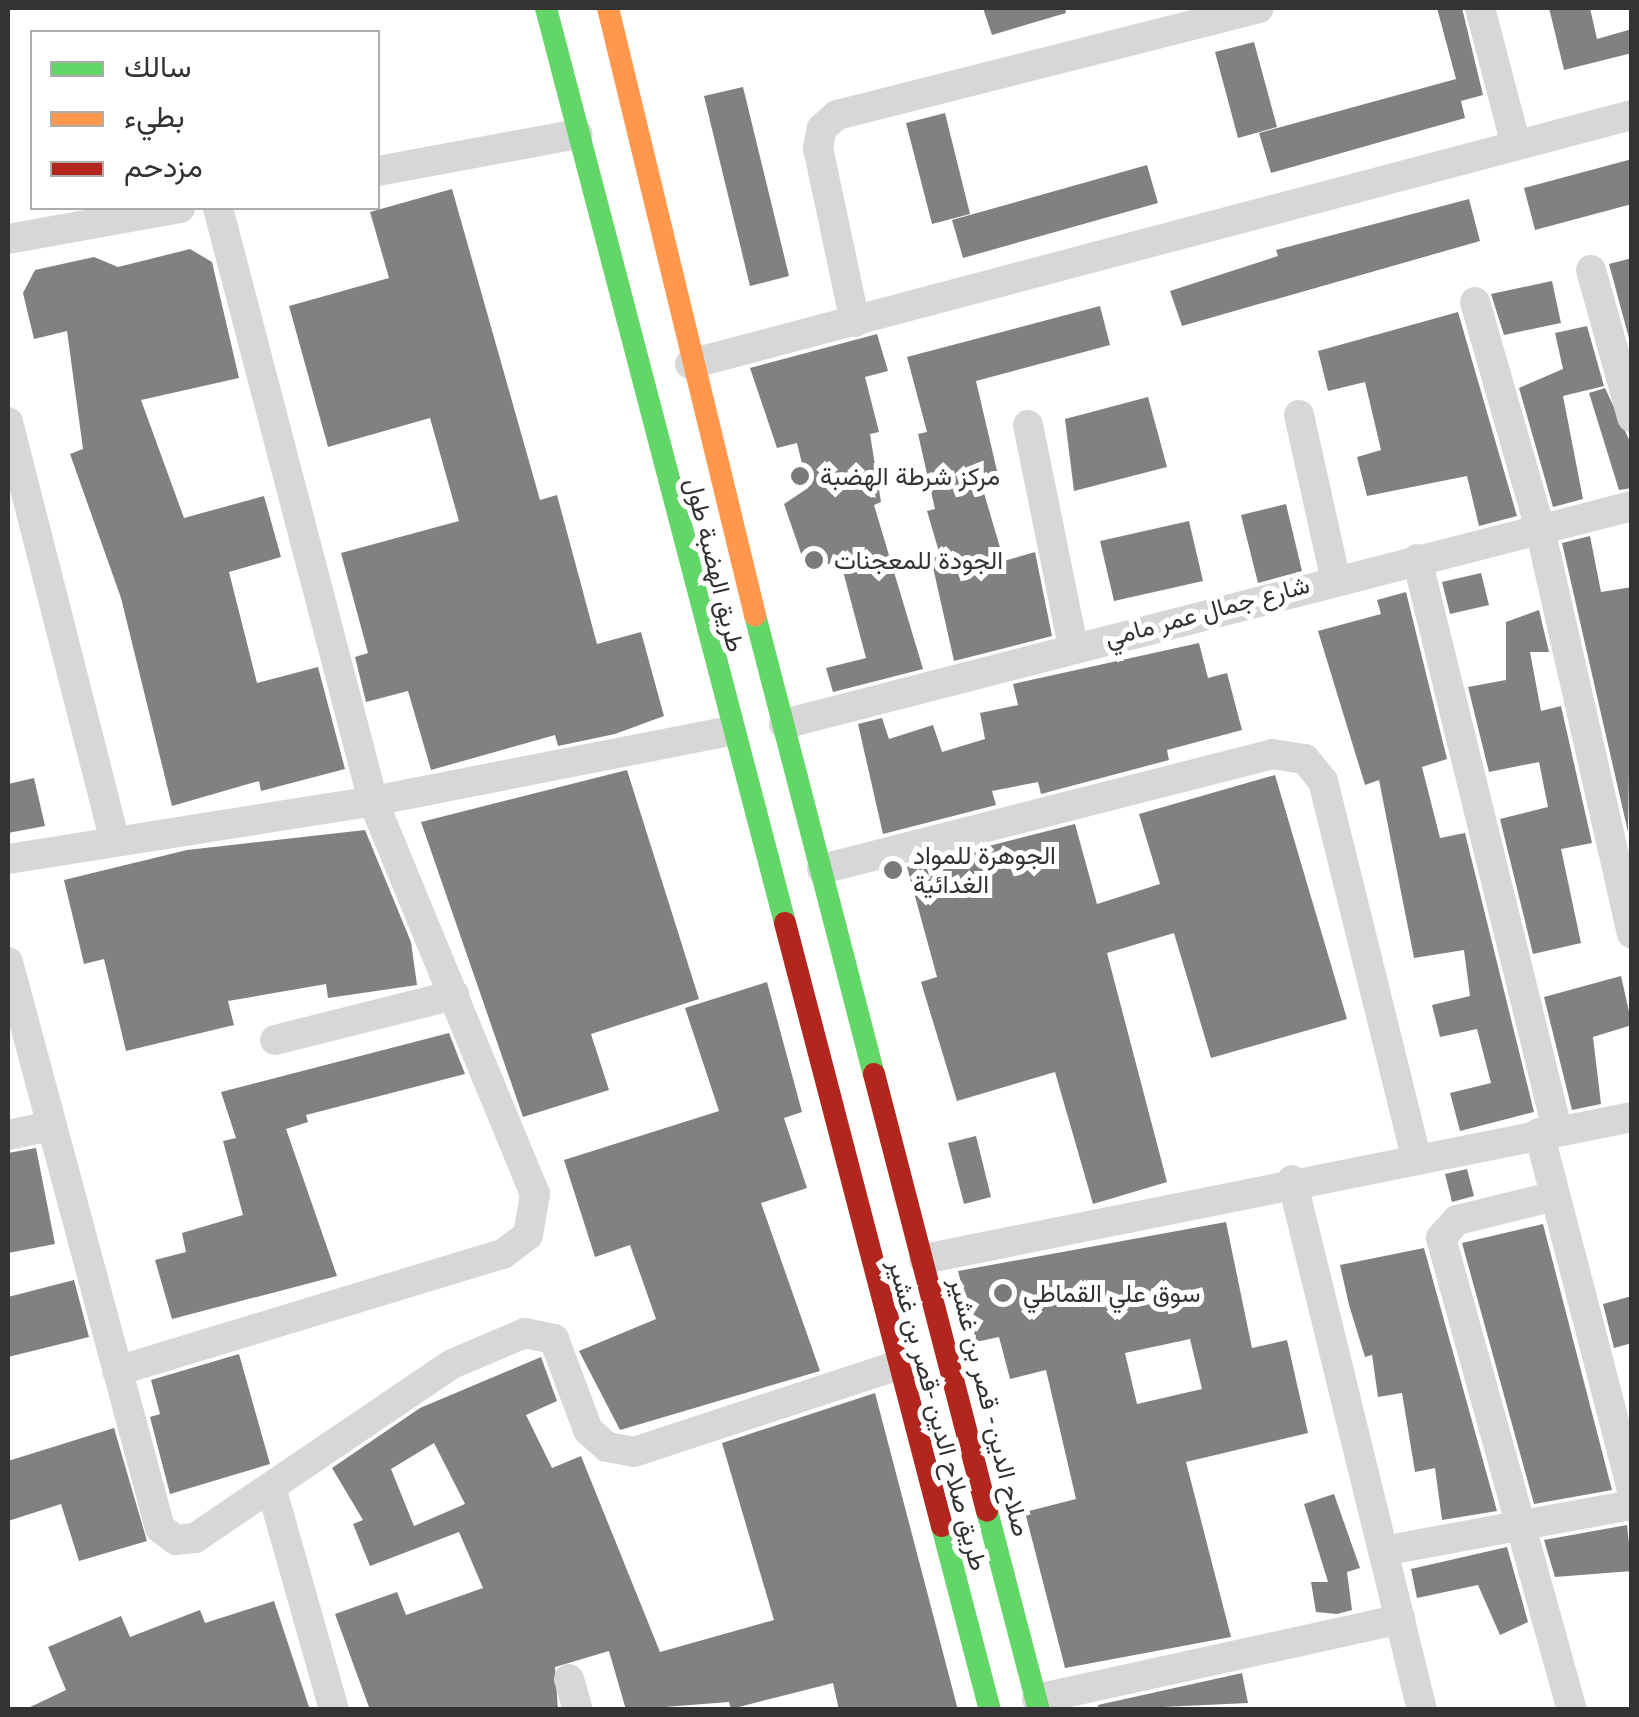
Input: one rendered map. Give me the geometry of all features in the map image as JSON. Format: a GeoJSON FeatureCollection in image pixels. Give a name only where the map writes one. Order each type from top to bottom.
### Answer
{"type":"FeatureCollection","features":[{"type":"Feature","properties":{"kind":"highway","name":"طريق الهضبة طول"},"geometry":{"type":"LineString","coordinates":[[546,8],[835,1135]]}},
{"type":"Feature","properties":{"kind":"highway","name":"طريق الهضبة طول"},"geometry":{"type":"LineString","coordinates":[[608,8],[690,364],[889,1119]]}},
{"type":"Feature","properties":{"kind":"highway","name":"صلاح الدين - قصر بن غشير"},"geometry":{"type":"LineString","coordinates":[[889,1119],[1038,1704]]}},
{"type":"Feature","properties":{"kind":"highway","name":"طريق صلاح الدين -قصر بن غشير"},"geometry":{"type":"LineString","coordinates":[[835,1135],[990,1710]]}},
{"type":"Feature","properties":{"kind":"street"},"geometry":{"type":"LineString","coordinates":[[855,322],[818,148],[822,128],[837,115],[1259,8]]}},
{"type":"Feature","properties":{"kind":"street"},"geometry":{"type":"LineString","coordinates":[[1480,8],[1516,146]]}},
{"type":"Feature","properties":{"kind":"street"},"geometry":{"type":"LineString","coordinates":[[690,364],[1632,115]]}},
{"type":"Feature","properties":{"kind":"street"},"geometry":{"type":"LineString","coordinates":[[380,171],[578,134]]}},
{"type":"Feature","properties":{"kind":"street"},"geometry":{"type":"LineString","coordinates":[[8,239],[169,210]]}},
{"type":"Feature","properties":{"kind":"street"},"geometry":{"type":"LineString","coordinates":[[117,1371],[503,1254],[528,1235],[535,1194],[373,801],[219,210]]}},
{"type":"Feature","properties":{"kind":"street"},"geometry":{"type":"LineString","coordinates":[[1590,270],[1632,416]]}},
{"type":"Feature","properties":{"kind":"street"},"geometry":{"type":"LineString","coordinates":[[1475,302],[1540,529],[1632,934]]}},
{"type":"Feature","properties":{"kind":"street"},"geometry":{"type":"LineString","coordinates":[[1299,414],[1335,576]]}},
{"type":"Feature","properties":{"kind":"street"},"geometry":{"type":"LineString","coordinates":[[8,422],[115,842]]}},
{"type":"Feature","properties":{"kind":"street"},"geometry":{"type":"LineString","coordinates":[[1028,425],[1073,647]]}},
{"type":"Feature","properties":{"kind":"street","name":"شارع جمال عمر مامي"},"geometry":{"type":"LineString","coordinates":[[784,724],[1335,576],[1632,506]]}},
{"type":"Feature","properties":{"kind":"street"},"geometry":{"type":"LineString","coordinates":[[1417,559],[1548,1131],[1555,1196],[1632,1491]]}},
{"type":"Feature","properties":{"kind":"street"},"geometry":{"type":"LineString","coordinates":[[8,859],[373,801],[729,731]]}},
{"type":"Feature","properties":{"kind":"street"},"geometry":{"type":"LineString","coordinates":[[822,868],[1272,754],[1305,759],[1323,781],[1416,1157]]}},
{"type":"Feature","properties":{"kind":"street"},"geometry":{"type":"LineString","coordinates":[[8,962],[160,1528],[176,1540],[195,1538],[452,1364],[525,1334],[554,1339],[588,1430],[607,1448],[634,1452],[896,1366]]}},
{"type":"Feature","properties":{"kind":"street"},"geometry":{"type":"LineString","coordinates":[[275,1040],[454,995]]}},
{"type":"Feature","properties":{"kind":"street"},"geometry":{"type":"LineString","coordinates":[[924,1259],[1292,1180],[1632,1118]]}},
{"type":"Feature","properties":{"kind":"street"},"geometry":{"type":"LineString","coordinates":[[8,1135],[51,1126]]}},
{"type":"Feature","properties":{"kind":"street"},"geometry":{"type":"LineString","coordinates":[[1292,1180],[1422,1710]]}},
{"type":"Feature","properties":{"kind":"street"},"geometry":{"type":"LineString","coordinates":[[1555,1196],[1457,1220],[1441,1238],[1572,1710]]}},
{"type":"Feature","properties":{"kind":"street"},"geometry":{"type":"LineString","coordinates":[[271,1487],[334,1710]]}},
{"type":"Feature","properties":{"kind":"street"},"geometry":{"type":"LineString","coordinates":[[1383,1551],[1632,1505]]}},
{"type":"Feature","properties":{"kind":"street"},"geometry":{"type":"LineString","coordinates":[[1038,1704],[1400,1619]]}},
{"type":"Feature","properties":{"kind":"street"},"geometry":{"type":"LineString","coordinates":[[569,1678],[578,1710]]}},
{"type":"Feature","properties":{"kind":"building"},"geometry":{"type":"Polygon","coordinates":[[[983,8],[1065,8],[1066,13],[992,35],[983,8]]]}},
{"type":"Feature","properties":{"kind":"building"},"geometry":{"type":"Polygon","coordinates":[[[1437,8],[1462,8],[1483,95],[1461,101],[1465,118],[1271,173],[1259,133],[1456,79],[1437,8]]]}},
{"type":"Feature","properties":{"kind":"building"},"geometry":{"type":"Polygon","coordinates":[[[1549,8],[1590,8],[1597,39],[1632,29],[1632,53],[1564,70],[1549,8]]]}},
{"type":"Feature","properties":{"kind":"building"},"geometry":{"type":"Polygon","coordinates":[[[1254,42],[1277,127],[1238,138],[1215,52],[1254,42]]]}},
{"type":"Feature","properties":{"kind":"building"},"geometry":{"type":"Polygon","coordinates":[[[743,87],[789,276],[750,286],[704,96],[743,87]]]}},
{"type":"Feature","properties":{"kind":"building"},"geometry":{"type":"Polygon","coordinates":[[[945,113],[970,214],[932,224],[906,123],[945,113]]]}},
{"type":"Feature","properties":{"kind":"building"},"geometry":{"type":"Polygon","coordinates":[[[1632,159],[1632,204],[1535,230],[1524,188],[1632,159]]]}},
{"type":"Feature","properties":{"kind":"building"},"geometry":{"type":"Polygon","coordinates":[[[1147,165],[1158,203],[963,258],[952,220],[1147,165]]]}},
{"type":"Feature","properties":{"kind":"building"},"geometry":{"type":"Polygon","coordinates":[[[452,189],[540,500],[557,495],[597,644],[641,632],[664,716],[615,734],[558,746],[555,735],[431,770],[408,691],[366,702],[355,657],[368,653],[341,553],[459,521],[430,418],[328,447],[289,306],[389,278],[370,212],[452,189]]]}},
{"type":"Feature","properties":{"kind":"building"},"geometry":{"type":"Polygon","coordinates":[[[1469,199],[1480,241],[1182,326],[1170,291],[1278,256],[1276,250],[1469,199]]]}},
{"type":"Feature","properties":{"kind":"building"},"geometry":{"type":"Polygon","coordinates":[[[190,249],[212,262],[239,378],[141,400],[184,518],[264,496],[281,557],[229,572],[257,683],[318,667],[345,769],[261,791],[259,781],[172,806],[121,598],[70,454],[83,449],[67,331],[34,339],[23,293],[35,270],[94,257],[118,267],[190,249]]]}},
{"type":"Feature","properties":{"kind":"building"},"geometry":{"type":"Polygon","coordinates":[[[1632,258],[1632,342],[1630,342],[1609,264],[1632,258]]]}},
{"type":"Feature","properties":{"kind":"building"},"geometry":{"type":"Polygon","coordinates":[[[1552,281],[1561,323],[1504,335],[1491,294],[1552,281]]]}},
{"type":"Feature","properties":{"kind":"building"},"geometry":{"type":"Polygon","coordinates":[[[1100,306],[1110,345],[976,381],[997,471],[979,476],[1004,561],[1035,552],[1052,636],[954,661],[930,554],[939,552],[927,511],[935,509],[918,434],[927,432],[907,357],[1100,306]]]}},
{"type":"Feature","properties":{"kind":"building"},"geometry":{"type":"Polygon","coordinates":[[[1458,312],[1517,516],[1479,526],[1467,476],[1367,496],[1357,457],[1381,450],[1365,382],[1328,391],[1318,351],[1458,312]]]}},
{"type":"Feature","properties":{"kind":"building"},"geometry":{"type":"Polygon","coordinates":[[[1587,326],[1604,386],[1563,396],[1583,499],[1553,507],[1519,388],[1563,369],[1555,333],[1587,326]]]}},
{"type":"Feature","properties":{"kind":"building"},"geometry":{"type":"Polygon","coordinates":[[[877,334],[888,371],[865,377],[879,432],[870,434],[881,502],[874,505],[923,669],[833,692],[826,668],[866,658],[840,560],[807,571],[784,504],[808,488],[797,443],[777,448],[750,368],[877,334]]]}},
{"type":"Feature","properties":{"kind":"building"},"geometry":{"type":"Polygon","coordinates":[[[1605,388],[1632,446],[1632,488],[1619,490],[1589,393],[1605,388]]]}},
{"type":"Feature","properties":{"kind":"building"},"geometry":{"type":"Polygon","coordinates":[[[1148,397],[1167,467],[1074,491],[1065,419],[1148,397]]]}},
{"type":"Feature","properties":{"kind":"building"},"geometry":{"type":"Polygon","coordinates":[[[1286,504],[1302,571],[1258,583],[1241,515],[1286,504]]]}},
{"type":"Feature","properties":{"kind":"building"},"geometry":{"type":"Polygon","coordinates":[[[1189,521],[1203,581],[1114,601],[1100,541],[1189,521]]]}},
{"type":"Feature","properties":{"kind":"building"},"geometry":{"type":"Polygon","coordinates":[[[1590,536],[1601,592],[1632,587],[1628,832],[1562,543],[1590,536]]]}},
{"type":"Feature","properties":{"kind":"building"},"geometry":{"type":"Polygon","coordinates":[[[1481,573],[1489,605],[1450,614],[1442,582],[1481,573]]]}},
{"type":"Feature","properties":{"kind":"building"},"geometry":{"type":"Polygon","coordinates":[[[1406,592],[1447,759],[1422,767],[1440,838],[1465,833],[1534,1112],[1460,1131],[1450,1093],[1491,1083],[1477,1029],[1440,1037],[1432,1005],[1470,996],[1464,950],[1414,958],[1379,780],[1365,785],[1318,631],[1381,614],[1377,600],[1406,592]]]}},
{"type":"Feature","properties":{"kind":"building"},"geometry":{"type":"Polygon","coordinates":[[[1539,610],[1549,652],[1530,652],[1541,711],[1561,706],[1592,843],[1561,849],[1581,943],[1533,954],[1500,819],[1548,807],[1539,762],[1489,772],[1468,687],[1506,680],[1506,622],[1539,610]]]}},
{"type":"Feature","properties":{"kind":"building"},"geometry":{"type":"Polygon","coordinates":[[[1199,643],[1208,678],[1227,673],[1242,730],[1167,750],[1169,760],[1041,794],[1038,782],[992,791],[996,805],[883,834],[858,724],[882,718],[889,739],[933,725],[942,752],[985,739],[980,713],[1018,705],[1013,684],[1199,643]]]}},
{"type":"Feature","properties":{"kind":"building"},"geometry":{"type":"Polygon","coordinates":[[[627,770],[699,999],[591,1034],[609,1090],[523,1117],[421,822],[627,770]]]}},
{"type":"Feature","properties":{"kind":"building"},"geometry":{"type":"Polygon","coordinates":[[[1275,775],[1347,1019],[1211,1058],[1174,933],[1107,953],[1167,1182],[1093,1204],[1055,1072],[957,1101],[921,982],[937,977],[907,867],[1075,824],[1097,904],[1160,884],[1139,814],[1275,775]]]}},
{"type":"Feature","properties":{"kind":"building"},"geometry":{"type":"Polygon","coordinates":[[[34,778],[45,826],[8,833],[8,784],[34,778]]]}},
{"type":"Feature","properties":{"kind":"building"},"geometry":{"type":"Polygon","coordinates":[[[365,830],[411,942],[417,985],[328,998],[326,984],[228,1001],[234,1025],[126,1051],[104,959],[84,964],[64,880],[187,850],[365,830]]]}},
{"type":"Feature","properties":{"kind":"building"},"geometry":{"type":"Polygon","coordinates":[[[1621,976],[1632,1025],[1593,1037],[1601,1104],[1572,1110],[1544,997],[1621,976]]]}},
{"type":"Feature","properties":{"kind":"building"},"geometry":{"type":"Polygon","coordinates":[[[767,982],[802,1112],[784,1118],[807,1188],[761,1203],[820,1371],[620,1430],[579,1351],[656,1319],[630,1245],[595,1257],[564,1160],[719,1111],[685,1008],[767,982]]]}},
{"type":"Feature","properties":{"kind":"building"},"geometry":{"type":"Polygon","coordinates":[[[449,1033],[465,1074],[306,1115],[308,1122],[286,1129],[337,1276],[172,1319],[155,1260],[186,1252],[182,1233],[243,1215],[223,1141],[236,1138],[221,1092],[449,1033]]]}},
{"type":"Feature","properties":{"kind":"building"},"geometry":{"type":"Polygon","coordinates":[[[976,1136],[991,1197],[964,1204],[948,1143],[976,1136]]]}},
{"type":"Feature","properties":{"kind":"building"},"geometry":{"type":"Polygon","coordinates":[[[36,1148],[55,1244],[8,1253],[8,1153],[36,1148]]]}},
{"type":"Feature","properties":{"kind":"building"},"geometry":{"type":"Polygon","coordinates":[[[1467,1169],[1474,1196],[1452,1202],[1445,1174],[1467,1169]]]}},
{"type":"Feature","properties":{"kind":"building"},"geometry":{"type":"Polygon","coordinates":[[[1226,1222],[1252,1348],[1287,1340],[1308,1433],[1186,1462],[1231,1637],[1065,1668],[1025,1512],[1076,1499],[1046,1370],[1010,1379],[999,1337],[976,1342],[958,1271],[1226,1222]],[[1190,1339],[1125,1353],[1137,1404],[1202,1389],[1190,1339]]]}},
{"type":"Feature","properties":{"kind":"building"},"geometry":{"type":"Polygon","coordinates":[[[1543,1224],[1612,1490],[1534,1504],[1462,1243],[1543,1224]]]}},
{"type":"Feature","properties":{"kind":"building"},"geometry":{"type":"Polygon","coordinates":[[[1424,1248],[1497,1511],[1442,1520],[1435,1468],[1415,1472],[1402,1393],[1378,1397],[1372,1355],[1365,1357],[1349,1305],[1340,1265],[1424,1248]]]}},
{"type":"Feature","properties":{"kind":"building"},"geometry":{"type":"Polygon","coordinates":[[[74,1280],[89,1337],[8,1357],[8,1297],[74,1280]]]}},
{"type":"Feature","properties":{"kind":"building"},"geometry":{"type":"Polygon","coordinates":[[[1632,1296],[1632,1343],[1614,1348],[1603,1304],[1632,1296]]]}},
{"type":"Feature","properties":{"kind":"building"},"geometry":{"type":"Polygon","coordinates":[[[239,1354],[270,1464],[170,1494],[150,1417],[160,1414],[151,1380],[239,1354]]]}},
{"type":"Feature","properties":{"kind":"building"},"geometry":{"type":"Polygon","coordinates":[[[541,1357],[557,1401],[526,1415],[552,1468],[581,1456],[660,1652],[774,1620],[722,1443],[875,1393],[958,1710],[839,1710],[833,1683],[731,1709],[729,1702],[626,1710],[609,1651],[555,1667],[558,1710],[370,1710],[335,1614],[397,1592],[406,1615],[483,1588],[459,1532],[370,1566],[353,1524],[363,1520],[332,1468],[420,1408],[541,1357]],[[434,1443],[391,1469],[414,1526],[465,1504],[434,1443]]]}},
{"type":"Feature","properties":{"kind":"building"},"geometry":{"type":"Polygon","coordinates":[[[114,1428],[147,1541],[79,1561],[61,1504],[8,1521],[8,1461],[114,1428]]]}},
{"type":"Feature","properties":{"kind":"building"},"geometry":{"type":"Polygon","coordinates":[[[1334,1494],[1360,1568],[1347,1572],[1352,1610],[1337,1614],[1316,1612],[1311,1582],[1328,1582],[1304,1504],[1334,1494]]]}},
{"type":"Feature","properties":{"kind":"building"},"geometry":{"type":"Polygon","coordinates":[[[1627,1525],[1632,1571],[1555,1577],[1544,1540],[1627,1525]]]}},
{"type":"Feature","properties":{"kind":"building"},"geometry":{"type":"Polygon","coordinates":[[[1507,1547],[1528,1622],[1500,1635],[1478,1585],[1417,1598],[1411,1569],[1507,1547]]]}},
{"type":"Feature","properties":{"kind":"building"},"geometry":{"type":"Polygon","coordinates":[[[274,1601],[310,1710],[24,1710],[66,1690],[48,1647],[121,1616],[130,1637],[200,1610],[205,1623],[274,1601]]]}},
{"type":"Feature","properties":{"kind":"building"},"geometry":{"type":"Polygon","coordinates":[[[1242,1673],[1248,1703],[1099,1710],[1098,1705],[1242,1673]]]}},
{"type":"Feature","properties":{"kind":"traffic: fast"},"geometry":{"type":"LineString","coordinates":[[546,8],[785,923]]}},
{"type":"Feature","properties":{"kind":"traffic: fast"},"geometry":{"type":"LineString","coordinates":[[755,615],[874,1074]]}},
{"type":"Feature","properties":{"kind":"traffic: fast"},"geometry":{"type":"LineString","coordinates":[[987,1511],[1039,1710]]}},
{"type":"Feature","properties":{"kind":"traffic: fast"},"geometry":{"type":"LineString","coordinates":[[942,1526],[990,1710]]}},
{"type":"Feature","properties":{"kind":"traffic: slow"},"geometry":{"type":"LineString","coordinates":[[608,8],[755,615]]}},
{"type":"Feature","properties":{"kind":"traffic: jam"},"geometry":{"type":"LineString","coordinates":[[785,923],[942,1526]]}},
{"type":"Feature","properties":{"kind":"traffic: jam"},"geometry":{"type":"LineString","coordinates":[[874,1074],[987,1511]]}},
{"type":"Feature","properties":{"kind":"place","name":"مركز شرطة الهضبة"},"geometry":{"type":"Point","coordinates":[800,476]}},
{"type":"Feature","properties":{"kind":"place","name":"الجودة للمعجنات"},"geometry":{"type":"Point","coordinates":[814,560]}},
{"type":"Feature","properties":{"kind":"place","name":"الجوهرة للمواد الغدائية"},"geometry":{"type":"Point","coordinates":[893,870]}},
{"type":"Feature","properties":{"kind":"place","name":"سوق علي القماطي"},"geometry":{"type":"Point","coordinates":[1003,1293]}}]}
